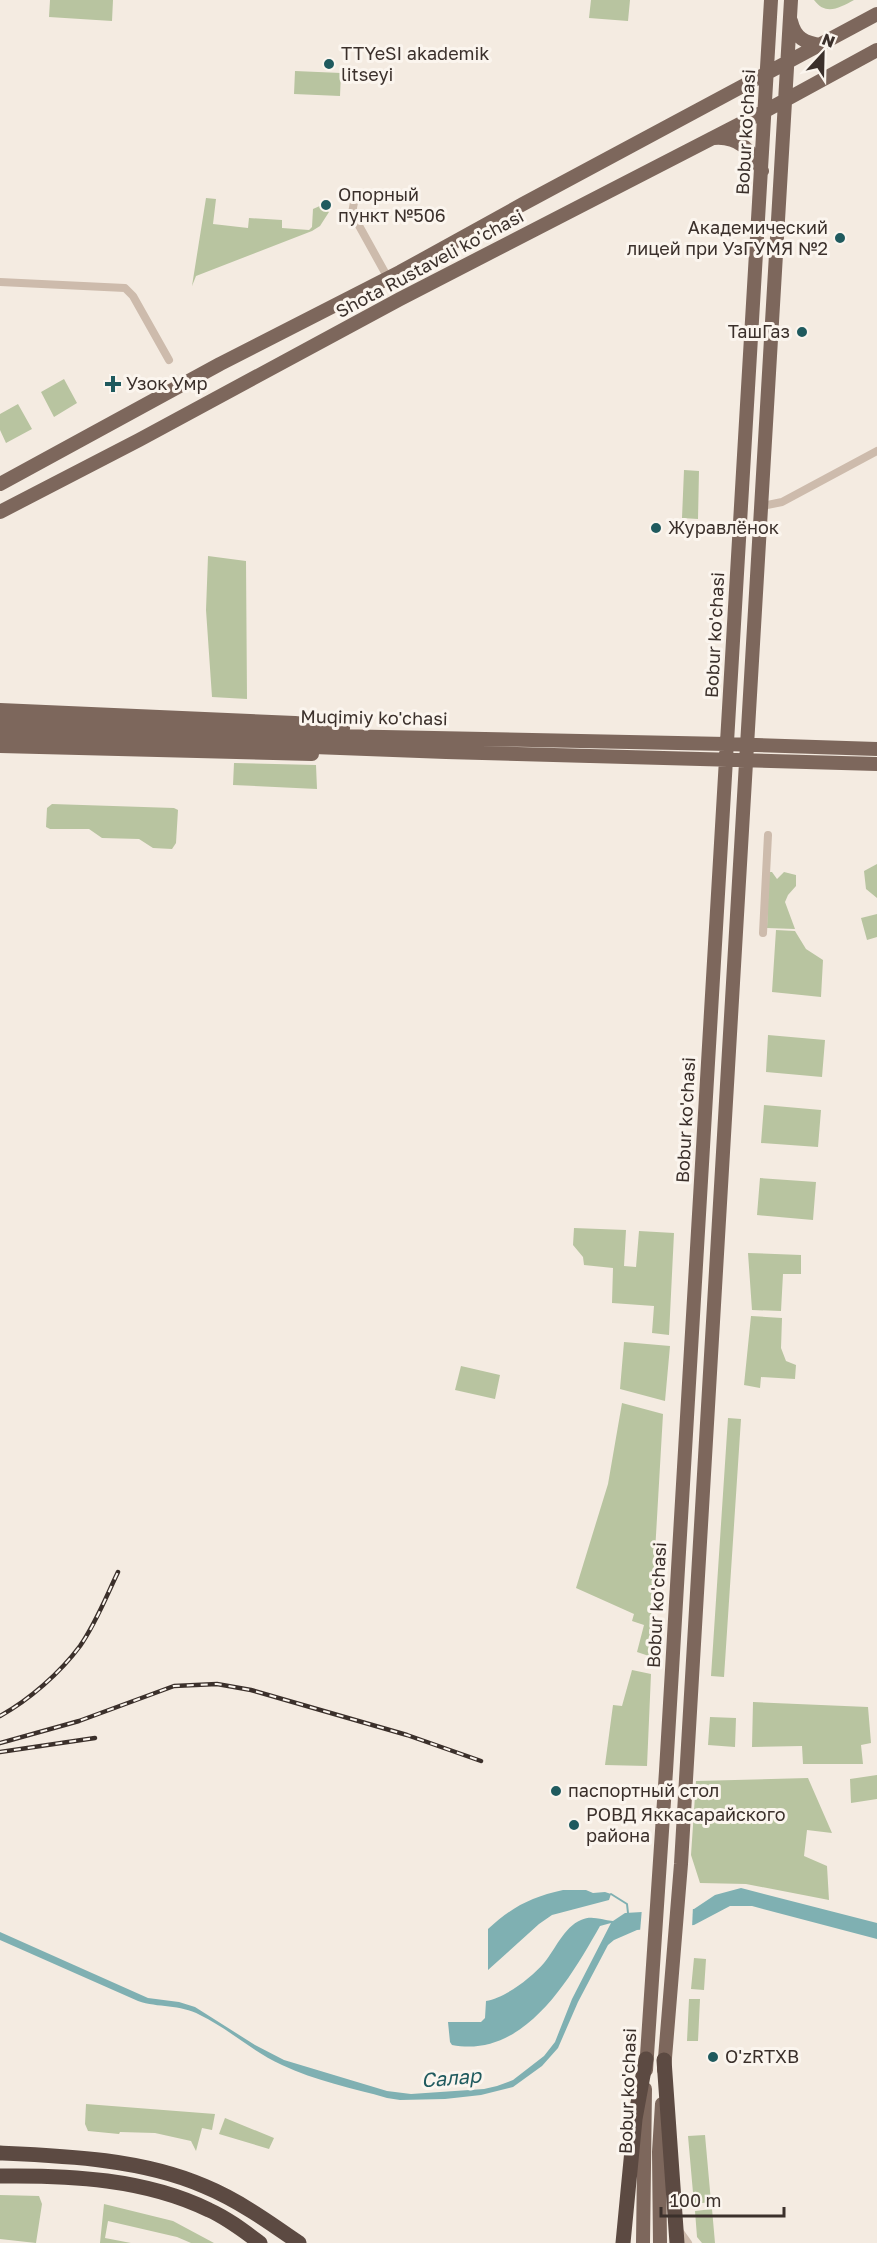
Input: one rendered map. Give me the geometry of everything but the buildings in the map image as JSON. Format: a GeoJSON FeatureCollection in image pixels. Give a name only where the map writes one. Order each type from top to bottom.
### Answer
{"type":"FeatureCollection","features":[{"type":"Feature","properties":{"kind":"highway"},"geometry":{"type":"LineString","coordinates":[[623,2243],[635,2119],[646,2059]]}},
{"type":"Feature","properties":{"kind":"highway"},"geometry":{"type":"LineString","coordinates":[[664,2060],[677,2243]]}},
{"type":"Feature","properties":{"kind":"highway"},"geometry":{"type":"LineString","coordinates":[[0,2153],[63,2157],[135,2166],[181,2177],[221,2194],[299,2243]]}},
{"type":"Feature","properties":{"kind":"highway"},"geometry":{"type":"LineString","coordinates":[[0,2176],[72,2178],[126,2184],[178,2197],[213,2211],[260,2243]]}},
{"type":"Feature","properties":{"kind":"highway"},"geometry":{"type":"LineString","coordinates":[[213,2211],[221,2194]]}},
{"type":"Feature","properties":{"kind":"main road","name":"Bobur ko'chasi"},"geometry":{"type":"LineString","coordinates":[[643,2243],[646,2059],[658,1895],[771,0]]}},
{"type":"Feature","properties":{"kind":"main road","name":"Bobur ko'chasi"},"geometry":{"type":"LineString","coordinates":[[660,2243],[659,2152],[664,2060],[681,1864],[792,0]]}},
{"type":"Feature","properties":{"kind":"main road","name":"Shota Rustaveli ko'chasi"},"geometry":{"type":"LineString","coordinates":[[0,484],[220,364],[388,278],[788,64],[877,14]]}},
{"type":"Feature","properties":{"kind":"main road"},"geometry":{"type":"LineString","coordinates":[[790,20],[796,34],[805,42],[821,45]]}},
{"type":"Feature","properties":{"kind":"main road","name":"Shota Rustaveli ko'chasi"},"geometry":{"type":"LineString","coordinates":[[0,512],[139,440],[405,296],[765,111],[877,50]]}},
{"type":"Feature","properties":{"kind":"main road"},"geometry":{"type":"LineString","coordinates":[[712,138],[730,138],[739,142],[755,158],[762,171]]}},
{"type":"Feature","properties":{"kind":"main road"},"geometry":{"type":"LineString","coordinates":[[738,548],[760,549]]}},
{"type":"Feature","properties":{"kind":"main road"},"geometry":{"type":"LineString","coordinates":[[0,710],[295,723],[443,738]]}},
{"type":"Feature","properties":{"kind":"main road","name":"Muqimiy ko'chasi"},"geometry":{"type":"LineString","coordinates":[[0,724],[18,730],[446,752],[877,764]]}},
{"type":"Feature","properties":{"kind":"main road","name":"Muqimiy ko'chasi"},"geometry":{"type":"LineString","coordinates":[[0,735],[18,730],[726,744],[877,750]]}},
{"type":"Feature","properties":{"kind":"main road"},"geometry":{"type":"LineString","coordinates":[[588,756],[593,749],[590,741]]}},
{"type":"Feature","properties":{"kind":"main road"},"geometry":{"type":"LineString","coordinates":[[0,746],[291,755],[446,752]]}},
{"type":"Feature","properties":{"kind":"main road"},"geometry":{"type":"LineString","coordinates":[[704,1121],[716,1114],[725,1123]]}},
{"type":"Feature","properties":{"kind":"main road"},"geometry":{"type":"LineString","coordinates":[[660,1862],[671,1871],[677,1869],[681,1864]]}},
{"type":"Feature","properties":{"kind":"street"},"geometry":{"type":"LineString","coordinates":[[355,197],[352,213],[388,278]]}},
{"type":"Feature","properties":{"kind":"street"},"geometry":{"type":"LineString","coordinates":[[0,282],[125,288],[132,294],[169,360]]}},
{"type":"Feature","properties":{"kind":"street"},"geometry":{"type":"LineString","coordinates":[[762,506],[782,502],[877,451]]}},
{"type":"Feature","properties":{"kind":"street"},"geometry":{"type":"LineString","coordinates":[[763,933],[768,835]]}},
{"type":"Feature","properties":{"kind":"street"},"geometry":{"type":"LineString","coordinates":[[676,2223],[688,2243]]}},
{"type":"Feature","properties":{"kind":"green space"},"geometry":{"type":"Polygon","coordinates":[[[50,0],[113,0],[112,21],[49,17],[50,0]]]}},
{"type":"Feature","properties":{"kind":"green space"},"geometry":{"type":"Polygon","coordinates":[[[591,0],[630,0],[628,21],[589,18],[591,0]]]}},
{"type":"Feature","properties":{"kind":"green space"},"geometry":{"type":"Polygon","coordinates":[[[814,0],[854,0],[838,8],[828,9],[823,8],[814,0]]]}},
{"type":"Feature","properties":{"kind":"green space"},"geometry":{"type":"Polygon","coordinates":[[[295,71],[341,73],[340,96],[294,94],[295,71]]]}},
{"type":"Feature","properties":{"kind":"green space"},"geometry":{"type":"Polygon","coordinates":[[[206,198],[216,199],[213,224],[248,228],[249,218],[282,220],[282,228],[309,230],[312,227],[313,209],[322,205],[329,212],[320,226],[312,231],[196,276],[192,286],[206,198]]]}},
{"type":"Feature","properties":{"kind":"green space"},"geometry":{"type":"Polygon","coordinates":[[[64,379],[77,403],[54,417],[41,392],[64,379]]]}},
{"type":"Feature","properties":{"kind":"green space"},"geometry":{"type":"Polygon","coordinates":[[[18,404],[32,429],[6,443],[0,430],[0,414],[18,404]]]}},
{"type":"Feature","properties":{"kind":"green space"},"geometry":{"type":"Polygon","coordinates":[[[684,470],[699,471],[698,519],[682,518],[684,470]]]}},
{"type":"Feature","properties":{"kind":"green space"},"geometry":{"type":"Polygon","coordinates":[[[208,556],[246,561],[247,699],[212,697],[206,610],[208,556]]]}},
{"type":"Feature","properties":{"kind":"green space"},"geometry":{"type":"Polygon","coordinates":[[[234,763],[316,765],[317,789],[233,785],[234,763]]]}},
{"type":"Feature","properties":{"kind":"green space"},"geometry":{"type":"Polygon","coordinates":[[[52,804],[174,808],[178,810],[176,843],[172,849],[153,848],[139,839],[102,838],[89,829],[50,829],[46,827],[47,808],[52,804]]]}},
{"type":"Feature","properties":{"kind":"green space"},"geometry":{"type":"Polygon","coordinates":[[[877,864],[877,898],[866,889],[864,871],[877,864]]]}},
{"type":"Feature","properties":{"kind":"green space"},"geometry":{"type":"Polygon","coordinates":[[[769,872],[772,872],[777,879],[784,872],[796,875],[796,886],[785,902],[795,929],[767,928],[769,872]]]}},
{"type":"Feature","properties":{"kind":"green space"},"geometry":{"type":"Polygon","coordinates":[[[877,914],[877,937],[867,940],[861,918],[877,914]]]}},
{"type":"Feature","properties":{"kind":"green space"},"geometry":{"type":"Polygon","coordinates":[[[776,930],[795,931],[806,949],[823,960],[821,997],[772,992],[776,930]]]}},
{"type":"Feature","properties":{"kind":"green space"},"geometry":{"type":"Polygon","coordinates":[[[768,1035],[825,1040],[822,1077],[766,1072],[768,1035]]]}},
{"type":"Feature","properties":{"kind":"green space"},"geometry":{"type":"Polygon","coordinates":[[[764,1105],[821,1110],[818,1147],[761,1143],[764,1105]]]}},
{"type":"Feature","properties":{"kind":"green space"},"geometry":{"type":"Polygon","coordinates":[[[760,1178],[816,1182],[813,1220],[757,1215],[760,1178]]]}},
{"type":"Feature","properties":{"kind":"green space"},"geometry":{"type":"Polygon","coordinates":[[[574,1228],[626,1230],[624,1266],[636,1267],[639,1231],[674,1233],[669,1335],[652,1333],[654,1306],[612,1303],[613,1268],[584,1265],[583,1257],[573,1245],[574,1228]]]}},
{"type":"Feature","properties":{"kind":"green space"},"geometry":{"type":"Polygon","coordinates":[[[748,1253],[801,1255],[801,1274],[783,1274],[781,1311],[752,1310],[748,1253]]]}},
{"type":"Feature","properties":{"kind":"green space"},"geometry":{"type":"Polygon","coordinates":[[[751,1316],[782,1318],[781,1348],[786,1361],[796,1365],[795,1379],[761,1377],[760,1388],[744,1385],[751,1316]]]}},
{"type":"Feature","properties":{"kind":"green space"},"geometry":{"type":"Polygon","coordinates":[[[624,1342],[670,1346],[665,1401],[620,1389],[624,1342]]]}},
{"type":"Feature","properties":{"kind":"green space"},"geometry":{"type":"Polygon","coordinates":[[[461,1366],[500,1375],[495,1399],[455,1390],[461,1366]]]}},
{"type":"Feature","properties":{"kind":"green space"},"geometry":{"type":"Polygon","coordinates":[[[622,1403],[663,1414],[649,1656],[637,1652],[644,1625],[632,1621],[634,1614],[576,1588],[608,1484],[622,1403]]]}},
{"type":"Feature","properties":{"kind":"green space"},"geometry":{"type":"Polygon","coordinates":[[[728,1418],[741,1419],[724,1677],[711,1676],[728,1418]]]}},
{"type":"Feature","properties":{"kind":"green space"},"geometry":{"type":"Polygon","coordinates":[[[632,1670],[651,1674],[647,1766],[605,1765],[613,1705],[622,1706],[632,1670]]]}},
{"type":"Feature","properties":{"kind":"green space"},"geometry":{"type":"Polygon","coordinates":[[[753,1702],[868,1707],[871,1743],[861,1745],[863,1764],[803,1764],[802,1746],[752,1747],[753,1702]]]}},
{"type":"Feature","properties":{"kind":"green space"},"geometry":{"type":"Polygon","coordinates":[[[710,1717],[736,1718],[735,1747],[708,1745],[710,1717]]]}},
{"type":"Feature","properties":{"kind":"green space"},"geometry":{"type":"Polygon","coordinates":[[[877,1775],[877,1799],[851,1803],[850,1779],[877,1775]]]}},
{"type":"Feature","properties":{"kind":"green space"},"geometry":{"type":"Polygon","coordinates":[[[808,1778],[832,1833],[807,1830],[804,1856],[827,1866],[829,1900],[746,1884],[700,1883],[691,1855],[696,1781],[808,1778]]]}},
{"type":"Feature","properties":{"kind":"green space"},"geometry":{"type":"Polygon","coordinates":[[[694,1958],[706,1959],[704,1990],[691,1989],[694,1958]]]}},
{"type":"Feature","properties":{"kind":"green space"},"geometry":{"type":"Polygon","coordinates":[[[689,1999],[700,1999],[698,2041],[687,2041],[689,1999]]]}},
{"type":"Feature","properties":{"kind":"green space"},"geometry":{"type":"Polygon","coordinates":[[[86,2104],[215,2114],[212,2130],[202,2128],[196,2151],[191,2141],[155,2133],[120,2132],[119,2134],[88,2131],[85,2124],[86,2104]]]}},
{"type":"Feature","properties":{"kind":"green space"},"geometry":{"type":"Polygon","coordinates":[[[225,2118],[274,2138],[269,2149],[219,2134],[225,2118]]]}},
{"type":"Feature","properties":{"kind":"green space"},"geometry":{"type":"Polygon","coordinates":[[[705,2135],[711,2202],[694,2204],[688,2136],[705,2135]]]}},
{"type":"Feature","properties":{"kind":"green space"},"geometry":{"type":"Polygon","coordinates":[[[0,2195],[39,2196],[42,2204],[36,2243],[0,2239],[0,2195]]]}},
{"type":"Feature","properties":{"kind":"green space"},"geometry":{"type":"Polygon","coordinates":[[[104,2204],[173,2221],[214,2243],[191,2243],[177,2237],[108,2221],[105,2238],[131,2243],[100,2243],[104,2204]]]}},
{"type":"Feature","properties":{"kind":"green space"},"geometry":{"type":"Polygon","coordinates":[[[712,2209],[715,2243],[702,2243],[697,2237],[695,2211],[712,2209]]]}},
{"type":"Feature","properties":{"kind":"water"},"geometry":{"type":"Polygon","coordinates":[[[741,1888],[877,1923],[877,1939],[752,1906],[730,1906],[694,1925],[637,1930],[608,1945],[578,2002],[558,2048],[542,2066],[513,2087],[481,2095],[445,2099],[387,2098],[308,2076],[271,2060],[221,2027],[192,2012],[138,2001],[0,1940],[0,1932],[148,1998],[179,2002],[195,2007],[255,2045],[284,2060],[387,2091],[411,2094],[484,2089],[513,2080],[544,2056],[555,2042],[572,1999],[611,1923],[600,1926],[559,1991],[542,2011],[523,2027],[501,2040],[478,2046],[452,2045],[448,2022],[481,2022],[485,2018],[486,2001],[509,1992],[532,1975],[544,1963],[565,1933],[581,1920],[593,1918],[613,1921],[625,1913],[694,1909],[715,1895],[741,1888]]]}},
{"type":"Feature","properties":{"kind":"water"},"geometry":{"type":"Polygon","coordinates":[[[563,1890],[586,1890],[593,1893],[611,1894],[609,1900],[552,1915],[488,1970],[488,1929],[522,1904],[563,1890]]]}},
{"type":"Feature","properties":{"kind":"pier"},"geometry":{"type":"Polygon","coordinates":[[[693,1906],[692,1928],[640,1932],[642,1908],[693,1906]]]}},
{"type":"Feature","properties":{"kind":"waterway"},"geometry":{"type":"LineString","coordinates":[[611,1894],[627,1904],[628,1913]]}},
{"type":"Feature","properties":{"kind":"railway"},"geometry":{"type":"LineString","coordinates":[[0,1716],[33,1694],[72,1656],[91,1628],[118,1572]]}},
{"type":"Feature","properties":{"kind":"railway"},"geometry":{"type":"LineString","coordinates":[[0,1743],[79,1721],[174,1686],[217,1684],[251,1690],[407,1735],[481,1761]]}},
{"type":"Feature","properties":{"kind":"railway"},"geometry":{"type":"LineString","coordinates":[[0,1752],[95,1738]]}},
{"type":"Feature","properties":{"kind":"place","name":"TTYeSI akademik litseyi"},"geometry":{"type":"Point","coordinates":[329,64]}},
{"type":"Feature","properties":{"kind":"place","name":"Опорный пункт №506"},"geometry":{"type":"Point","coordinates":[326,205]}},
{"type":"Feature","properties":{"kind":"place","name":"Академический лицей при УзГУМЯ №2"},"geometry":{"type":"Point","coordinates":[840,238]}},
{"type":"Feature","properties":{"kind":"place","name":"ТашГаз"},"geometry":{"type":"Point","coordinates":[802,332]}},
{"type":"Feature","properties":{"kind":"place","name":"Узок Умр"},"geometry":{"type":"Point","coordinates":[113,384]}},
{"type":"Feature","properties":{"kind":"place","name":"Журавлёнок"},"geometry":{"type":"Point","coordinates":[656,528]}},
{"type":"Feature","properties":{"kind":"place","name":"паспортный стол"},"geometry":{"type":"Point","coordinates":[556,1791]}},
{"type":"Feature","properties":{"kind":"place","name":"РОВД Яккасарайского района"},"geometry":{"type":"Point","coordinates":[574,1825]}},
{"type":"Feature","properties":{"kind":"place","name":"O'zRTXB"},"geometry":{"type":"Point","coordinates":[713,2057]}},
{"type":"Feature","properties":{"kind":"water label","name":"Салар"},"geometry":{"type":"Point","coordinates":[451,2078]}}]}
